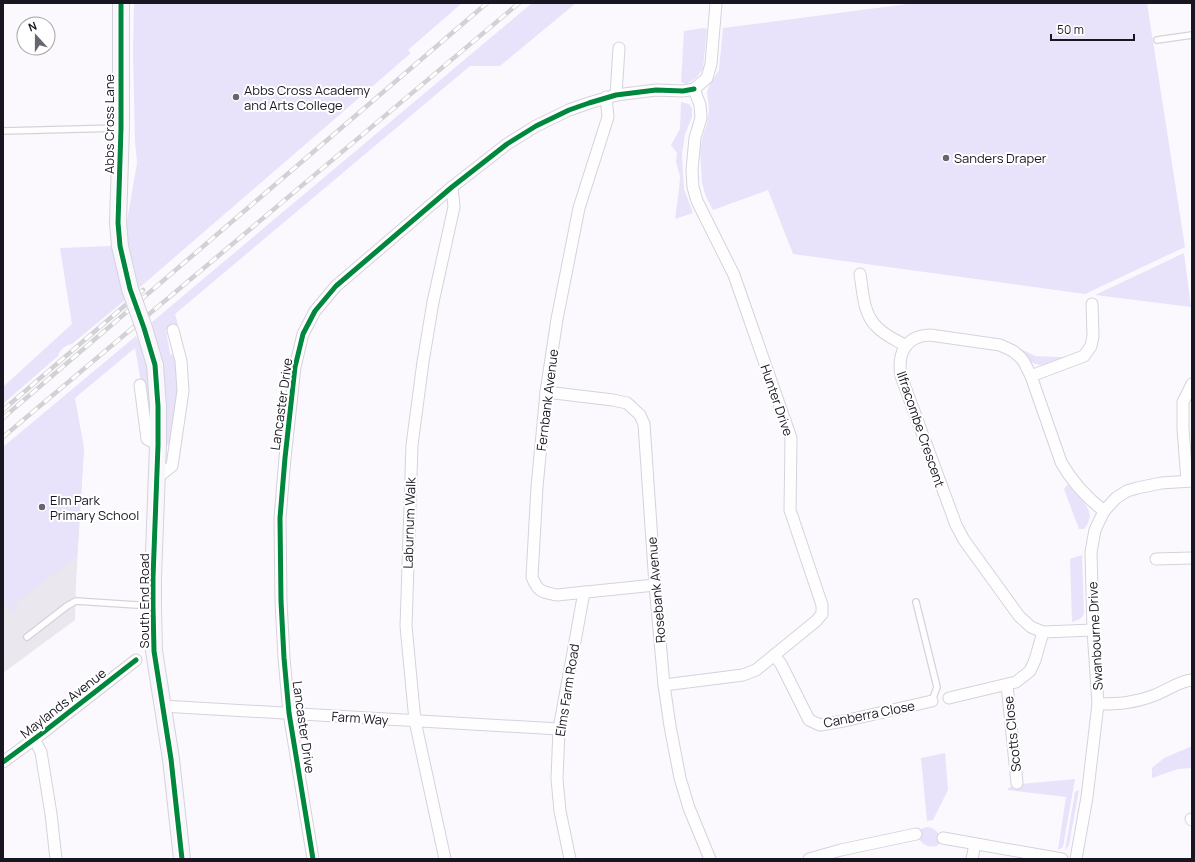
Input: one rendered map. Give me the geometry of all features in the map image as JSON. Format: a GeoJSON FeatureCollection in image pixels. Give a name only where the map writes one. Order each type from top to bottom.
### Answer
{"type":"FeatureCollection","features":[{"type":"Feature","properties":{"kind":"street","name":"Abbs Cross Lane"},"geometry":{"type":"LineString","coordinates":[[121,3],[121,128],[118,223],[120,246],[130,289],[144,328],[154,365]]}},
{"type":"Feature","properties":{"kind":"street"},"geometry":{"type":"LineString","coordinates":[[694,89],[707,78],[711,64],[716,3]]}},
{"type":"Feature","properties":{"kind":"street","name":"Fernbank Avenue"},"geometry":{"type":"LineString","coordinates":[[619,48],[608,117],[579,208],[557,319],[546,392],[536,487],[532,577],[536,586],[544,593],[557,595],[655,585]]}},
{"type":"Feature","properties":{"kind":"street","name":"Lancaster Drive"},"geometry":{"type":"LineString","coordinates":[[313,859],[289,713],[281,601],[280,518],[295,368],[303,334],[314,311],[336,286],[452,187],[507,144],[536,126],[569,110],[611,96],[656,90],[683,91],[694,89]]}},
{"type":"Feature","properties":{"kind":"street","name":"Hunter Drive"},"geometry":{"type":"LineString","coordinates":[[664,685],[743,675],[756,670],[816,621],[822,614],[822,605],[790,510],[791,438],[734,275],[697,201],[693,187],[692,170],[695,138],[701,118],[700,105],[694,89]]}},
{"type":"Feature","properties":{"kind":"street","name":"Laburnum Walk"},"geometry":{"type":"LineString","coordinates":[[445,859],[415,721],[406,626],[412,445],[433,302],[454,207],[452,187]]}},
{"type":"Feature","properties":{"kind":"street"},"geometry":{"type":"LineString","coordinates":[[860,274],[866,309],[870,319],[878,328],[906,346],[918,337],[930,335],[1000,345],[1013,351],[1021,358],[1030,376],[1061,462],[1075,484],[1092,502],[1104,511]]}},
{"type":"Feature","properties":{"kind":"street"},"geometry":{"type":"LineString","coordinates":[[1030,376],[1084,356],[1091,346],[1093,336],[1092,304]]}},
{"type":"Feature","properties":{"kind":"street"},"geometry":{"type":"LineString","coordinates":[[158,477],[172,466],[183,391],[181,361],[173,330]]}},
{"type":"Feature","properties":{"kind":"street","name":"Ilfracombe Crescent"},"geometry":{"type":"LineString","coordinates":[[906,346],[902,351],[899,361],[901,376],[956,525],[964,540],[1018,616],[1031,627],[1043,632]]}},
{"type":"Feature","properties":{"kind":"street","name":"South End Road"},"geometry":{"type":"LineString","coordinates":[[154,365],[158,406],[158,477],[153,606],[154,651],[171,759],[182,859]]}},
{"type":"Feature","properties":{"kind":"street"},"geometry":{"type":"LineString","coordinates":[[1189,481],[1183,428],[1183,402],[1192,384]]}},
{"type":"Feature","properties":{"kind":"street"},"geometry":{"type":"LineString","coordinates":[[140,386],[147,439],[158,445]]}},
{"type":"Feature","properties":{"kind":"street","name":"Rosebank Avenue"},"geometry":{"type":"LineString","coordinates":[[546,392],[621,401],[627,403],[640,415],[645,432],[655,585],[664,685],[670,726],[680,778],[689,808],[710,859]]}},
{"type":"Feature","properties":{"kind":"street","name":"Swanbourne Drive"},"geometry":{"type":"LineString","coordinates":[[1076,859],[1087,797],[1098,704],[1093,630],[1091,552],[1095,530],[1104,511],[1116,498],[1127,491],[1161,483],[1189,481]]}},
{"type":"Feature","properties":{"kind":"street"},"geometry":{"type":"LineString","coordinates":[[1156,559],[1192,558]]}},
{"type":"Feature","properties":{"kind":"street","name":"Elms Farm Road"},"geometry":{"type":"LineString","coordinates":[[570,859],[560,811],[557,779],[559,729],[584,592]]}},
{"type":"Feature","properties":{"kind":"street"},"geometry":{"type":"LineString","coordinates":[[949,698],[1016,682],[1030,671],[1036,660],[1043,632],[1093,630]]}},
{"type":"Feature","properties":{"kind":"street","name":"Canberra Close"},"geometry":{"type":"LineString","coordinates":[[774,655],[781,664],[809,720],[820,725],[932,701]]}},
{"type":"Feature","properties":{"kind":"street","name":"Maylands Avenue"},"geometry":{"type":"LineString","coordinates":[[3,762],[136,660]]}},
{"type":"Feature","properties":{"kind":"street"},"geometry":{"type":"LineString","coordinates":[[1098,704],[1123,704],[1141,700],[1156,695],[1185,680],[1192,680]]}},
{"type":"Feature","properties":{"kind":"street","name":"Scotts Close"},"geometry":{"type":"LineString","coordinates":[[1007,685],[1017,783]]}},
{"type":"Feature","properties":{"kind":"street","name":"Farm Way"},"geometry":{"type":"LineString","coordinates":[[162,706],[559,729]]}},
{"type":"Feature","properties":{"kind":"street"},"geometry":{"type":"LineString","coordinates":[[34,739],[41,752],[51,814],[56,859]]}},
{"type":"Feature","properties":{"kind":"street"},"geometry":{"type":"LineString","coordinates":[[809,859],[841,850],[916,834]]}},
{"type":"Feature","properties":{"kind":"street"},"geometry":{"type":"LineString","coordinates":[[943,838],[1062,859]]}},
{"type":"Feature","properties":{"kind":"street"},"geometry":{"type":"LineString","coordinates":[[972,859],[975,844]]}},
{"type":"Feature","properties":{"kind":"lane"},"geometry":{"type":"LineString","coordinates":[[1157,40],[1192,36]]}},
{"type":"Feature","properties":{"kind":"lane"},"geometry":{"type":"LineString","coordinates":[[3,131],[121,128]]}},
{"type":"Feature","properties":{"kind":"lane"},"geometry":{"type":"LineString","coordinates":[[27,637],[67,606],[76,601],[153,606]]}},
{"type":"Feature","properties":{"kind":"lane"},"geometry":{"type":"LineString","coordinates":[[916,602],[937,687],[932,701]]}},
{"type":"Feature","properties":{"kind":"shaded area","name":"Abbs Cross Academy and Arts College"},"geometry":{"type":"Polygon","coordinates":[[[134,3],[462,3],[408,50],[411,53],[139,288],[128,244],[127,233],[127,221],[137,163],[135,142],[133,52],[134,3]]]}},
{"type":"Feature","properties":{"kind":"shaded area"},"geometry":{"type":"Polygon","coordinates":[[[532,3],[576,3],[500,66],[470,66],[175,314],[178,325],[166,330],[170,354],[175,356],[176,360],[179,394],[169,445],[164,445],[152,322],[532,3]]]}},
{"type":"Feature","properties":{"kind":"shaded area","name":"Sanders Draper"},"geometry":{"type":"Polygon","coordinates":[[[915,3],[1147,3],[1185,247],[1085,294],[793,254],[768,190],[713,210],[706,197],[702,183],[700,150],[709,109],[707,92],[719,70],[723,28],[915,3]]]}},
{"type":"Feature","properties":{"kind":"shaded area"},"geometry":{"type":"Polygon","coordinates":[[[704,28],[707,29],[703,69],[697,77],[686,84],[681,82],[684,31],[704,28]]]}},
{"type":"Feature","properties":{"kind":"shaded area"},"geometry":{"type":"Polygon","coordinates":[[[681,102],[689,104],[692,108],[692,117],[685,134],[682,154],[684,189],[693,213],[675,219],[680,176],[676,162],[677,153],[671,145],[680,129],[681,102]]]}},
{"type":"Feature","properties":{"kind":"shaded area"},"geometry":{"type":"Polygon","coordinates":[[[111,246],[125,300],[72,344],[60,351],[58,356],[3,404],[3,387],[72,324],[60,248],[111,246]]]}},
{"type":"Feature","properties":{"kind":"shaded area"},"geometry":{"type":"Polygon","coordinates":[[[1184,253],[1191,307],[1095,295],[1184,253]]]}},
{"type":"Feature","properties":{"kind":"shaded area","name":"Elm Park Primary School"},"geometry":{"type":"Polygon","coordinates":[[[136,336],[144,356],[148,377],[151,408],[151,440],[135,348],[75,398],[84,448],[77,557],[15,603],[18,608],[12,612],[3,600],[3,447],[136,336]]]}},
{"type":"Feature","properties":{"kind":"shaded area"},"geometry":{"type":"Polygon","coordinates":[[[1017,347],[1035,356],[1068,357],[1056,362],[1040,365],[1029,361],[1019,352],[1017,347]]]}},
{"type":"Feature","properties":{"kind":"shaded area","name":"Elm Park Primary School"},"geometry":{"type":"Polygon","coordinates":[[[84,448],[75,620],[3,673],[3,457],[84,448]]]}},
{"type":"Feature","properties":{"kind":"shaded area"},"geometry":{"type":"Polygon","coordinates":[[[1068,484],[1089,510],[1090,516],[1084,529],[1079,529],[1064,489],[1068,484]]]}},
{"type":"Feature","properties":{"kind":"shaded area"},"geometry":{"type":"Polygon","coordinates":[[[1082,555],[1084,613],[1081,618],[1072,622],[1070,559],[1082,555]]]}},
{"type":"Feature","properties":{"kind":"shaded area"},"geometry":{"type":"Polygon","coordinates":[[[1192,746],[1192,768],[1178,769],[1152,778],[1152,768],[1164,758],[1192,746]]]}},
{"type":"Feature","properties":{"kind":"shaded area"},"geometry":{"type":"Polygon","coordinates":[[[945,753],[948,790],[933,820],[927,821],[921,758],[945,753]]]}},
{"type":"Feature","properties":{"kind":"shaded area"},"geometry":{"type":"Polygon","coordinates":[[[1075,779],[1063,847],[1058,850],[1066,797],[1008,790],[1008,788],[1021,784],[1075,779]]]}},
{"type":"Feature","properties":{"kind":"shaded area"},"geometry":{"type":"Polygon","coordinates":[[[1079,790],[1069,845],[1065,850],[1075,792],[1079,790]]]}},
{"type":"Feature","properties":{"kind":"shaded area"},"geometry":{"type":"Polygon","coordinates":[[[928,827],[939,834],[940,840],[937,846],[931,847],[926,845],[918,838],[919,831],[928,827]]]}},
{"type":"Feature","properties":{"kind":"railway"},"geometry":{"type":"LineString","coordinates":[[3,418],[487,3]]}},
{"type":"Feature","properties":{"kind":"railway"},"geometry":{"type":"LineString","coordinates":[[3,437],[519,3]]}},
{"type":"Feature","properties":{"kind":"railway"},"geometry":{"type":"LineString","coordinates":[[3,410],[143,290]]}},
{"type":"Feature","properties":{"kind":"cycle path"},"geometry":{"type":"LineString","coordinates":[[121,3],[121,128],[118,223],[120,246],[130,289],[155,365],[158,406],[158,445],[153,578],[154,651],[171,759],[182,859]]}},
{"type":"Feature","properties":{"kind":"cycle path"},"geometry":{"type":"LineString","coordinates":[[313,859],[289,713],[281,601],[280,518],[295,367],[303,334],[315,311],[336,286],[452,187],[507,144],[536,126],[569,110],[616,95],[656,90],[683,91],[694,89]]}},
{"type":"Feature","properties":{"kind":"cycle path"},"geometry":{"type":"LineString","coordinates":[[3,762],[136,660]]}},
{"type":"Feature","properties":{"kind":"place","name":"Abbs Cross Academy and Arts College"},"geometry":{"type":"Point","coordinates":[236,97]}},
{"type":"Feature","properties":{"kind":"place","name":"Sanders Draper"},"geometry":{"type":"Point","coordinates":[946,158]}},
{"type":"Feature","properties":{"kind":"place","name":"Elm Park Primary School"},"geometry":{"type":"Point","coordinates":[42,507]}}]}
